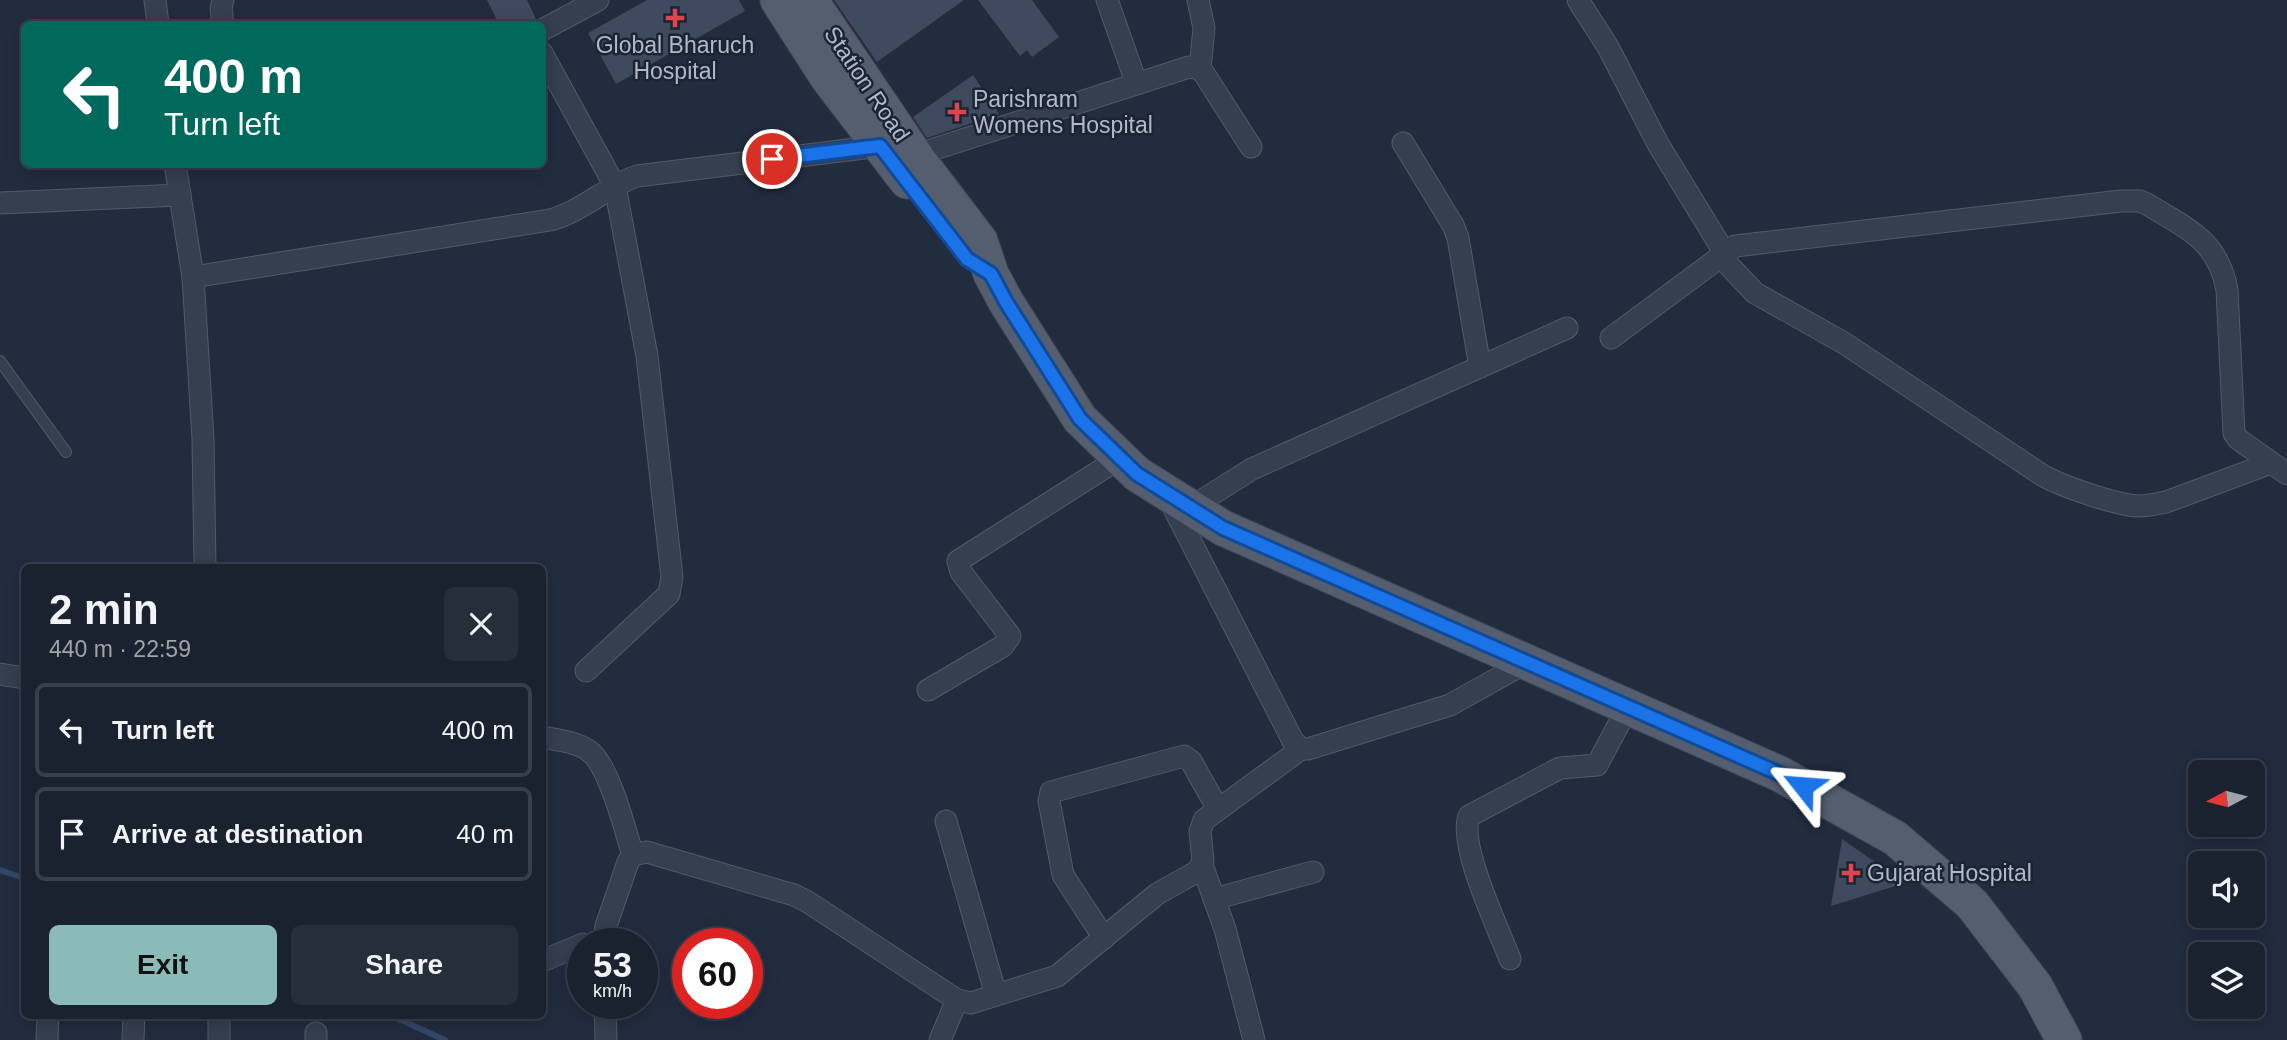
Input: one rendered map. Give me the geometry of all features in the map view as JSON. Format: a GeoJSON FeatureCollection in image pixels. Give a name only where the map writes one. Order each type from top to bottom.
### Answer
{"type":"FeatureCollection","features":[{"type":"Feature","properties":{"kind":"main road","name":"Station Road"},"geometry":{"type":"LineString","coordinates":[[778,0],[828,78],[898,143]]}},
{"type":"Feature","properties":{"kind":"main road","name":"Station Road"},"geometry":{"type":"LineString","coordinates":[[810,0],[967,259],[991,274],[1080,419],[1137,474],[1223,528],[1780,774],[1895,838],[1972,904],[2035,986],[2064,1040]]}},
{"type":"Feature","properties":{"kind":"street"},"geometry":{"type":"LineString","coordinates":[[155,0],[158,21]]}},
{"type":"Feature","properties":{"kind":"street"},"geometry":{"type":"LineString","coordinates":[[223,0],[223,21]]}},
{"type":"Feature","properties":{"kind":"street"},"geometry":{"type":"LineString","coordinates":[[546,28],[598,0]]}},
{"type":"Feature","properties":{"kind":"street"},"geometry":{"type":"LineString","coordinates":[[1107,0],[1136,82]]}},
{"type":"Feature","properties":{"kind":"street"},"geometry":{"type":"LineString","coordinates":[[1198,0],[1204,27],[1200,69],[1251,147]]}},
{"type":"Feature","properties":{"kind":"street"},"geometry":{"type":"LineString","coordinates":[[1578,0],[1608,47],[1716,258],[1759,296],[1844,343],[2042,475],[2057,482],[2127,505],[2153,505],[2279,468]]}},
{"type":"Feature","properties":{"kind":"street"},"geometry":{"type":"LineString","coordinates":[[546,60],[615,187],[647,356],[672,577],[669,594],[586,671]]}},
{"type":"Feature","properties":{"kind":"street"},"geometry":{"type":"LineString","coordinates":[[193,277],[550,220],[566,215],[637,176],[898,143],[1181,68],[1200,69]]}},
{"type":"Feature","properties":{"kind":"street"},"geometry":{"type":"LineString","coordinates":[[1403,143],[1453,225],[1458,238],[1480,367]]}},
{"type":"Feature","properties":{"kind":"street"},"geometry":{"type":"LineString","coordinates":[[176,168],[193,277],[203,439],[205,564]]}},
{"type":"Feature","properties":{"kind":"street"},"geometry":{"type":"LineString","coordinates":[[0,203],[180,195]]}},
{"type":"Feature","properties":{"kind":"street"},"geometry":{"type":"LineString","coordinates":[[1611,338],[1716,258],[1740,245],[2140,201],[2204,240],[2217,258],[2227,290],[2234,433],[2238,439],[2279,468]]}},
{"type":"Feature","properties":{"kind":"street"},"geometry":{"type":"LineString","coordinates":[[1301,749],[1293,741],[1178,500],[1567,328]]}},
{"type":"Feature","properties":{"kind":"street"},"geometry":{"type":"LineString","coordinates":[[928,690],[1003,646],[1010,636],[961,572],[958,561],[1120,458]]}},
{"type":"Feature","properties":{"kind":"street"},"geometry":{"type":"LineString","coordinates":[[1254,1040],[1225,929],[1202,865],[1202,823],[1301,749],[1450,705],[1527,662]]}},
{"type":"Feature","properties":{"kind":"street"},"geometry":{"type":"LineString","coordinates":[[0,674],[21,678]]}},
{"type":"Feature","properties":{"kind":"street"},"geometry":{"type":"LineString","coordinates":[[1510,959],[1476,873],[1466,832],[1469,816],[1560,768],[1597,765],[1628,707]]}},
{"type":"Feature","properties":{"kind":"street"},"geometry":{"type":"LineString","coordinates":[[546,738],[589,750],[602,765],[633,855]]}},
{"type":"Feature","properties":{"kind":"street"},"geometry":{"type":"LineString","coordinates":[[1104,938],[1063,875],[1049,801],[1051,792],[1184,756],[1191,761],[1218,809]]}},
{"type":"Feature","properties":{"kind":"street"},"geometry":{"type":"LineString","coordinates":[[946,821],[996,995]]}},
{"type":"Feature","properties":{"kind":"street"},"geometry":{"type":"LineString","coordinates":[[600,928],[628,862],[633,855],[647,852],[794,895],[957,1000],[971,1003],[1057,976],[1157,894],[1198,871],[1202,865]]}},
{"type":"Feature","properties":{"kind":"street"},"geometry":{"type":"LineString","coordinates":[[1214,899],[1313,872]]}},
{"type":"Feature","properties":{"kind":"street"},"geometry":{"type":"LineString","coordinates":[[546,959],[567,951]]}},
{"type":"Feature","properties":{"kind":"street"},"geometry":{"type":"LineString","coordinates":[[940,1040],[957,1000]]}},
{"type":"Feature","properties":{"kind":"street"},"geometry":{"type":"LineString","coordinates":[[47,1040],[48,1019]]}},
{"type":"Feature","properties":{"kind":"street"},"geometry":{"type":"LineString","coordinates":[[134,1019],[134,1040]]}},
{"type":"Feature","properties":{"kind":"street"},"geometry":{"type":"LineString","coordinates":[[219,1019],[219,1040]]}},
{"type":"Feature","properties":{"kind":"street"},"geometry":{"type":"LineString","coordinates":[[605,1019],[606,1040]]}},
{"type":"Feature","properties":{"kind":"lane"},"geometry":{"type":"LineString","coordinates":[[0,361],[66,452]]}},
{"type":"Feature","properties":{"kind":"building"},"geometry":{"type":"Polygon","coordinates":[[[487,0],[527,0],[536,19],[534,21],[498,21],[487,0]]]}},
{"type":"Feature","properties":{"kind":"building"},"geometry":{"type":"Polygon","coordinates":[[[647,0],[739,0],[745,11],[616,84],[588,33],[647,0]]]}},
{"type":"Feature","properties":{"kind":"building"},"geometry":{"type":"Polygon","coordinates":[[[834,0],[964,0],[877,62],[834,0]]]}},
{"type":"Feature","properties":{"kind":"building"},"geometry":{"type":"Polygon","coordinates":[[[978,0],[1032,0],[1059,37],[1032,57],[1027,50],[1020,56],[978,0]]]}},
{"type":"Feature","properties":{"kind":"building"},"geometry":{"type":"Polygon","coordinates":[[[973,75],[999,114],[927,138],[913,117],[973,75]]]}},
{"type":"Feature","properties":{"kind":"building"},"geometry":{"type":"Polygon","coordinates":[[[1842,839],[1905,883],[1831,906],[1842,839]]]}},
{"type":"Feature","properties":{"kind":"waterway"},"geometry":{"type":"LineString","coordinates":[[0,870],[21,877]]}},
{"type":"Feature","properties":{"kind":"waterway"},"geometry":{"type":"LineString","coordinates":[[399,1019],[445,1040]]}},
{"type":"Feature","properties":{"kind":"place","name":"Global Bharuch Hospital"},"geometry":{"type":"Point","coordinates":[675,18]}},
{"type":"Feature","properties":{"kind":"place","name":"Parishram Womens Hospital"},"geometry":{"type":"Point","coordinates":[957,112]}},
{"type":"Feature","properties":{"kind":"place","name":"Gujarat Hospital"},"geometry":{"type":"Point","coordinates":[1851,873]}},
{"type":"Feature","properties":{"kind":"route"},"geometry":{"type":"LineString","coordinates":[[772,159],[880,146],[967,259],[991,274],[1080,419],[1137,474],[1223,528],[1803,786]]}}]}
